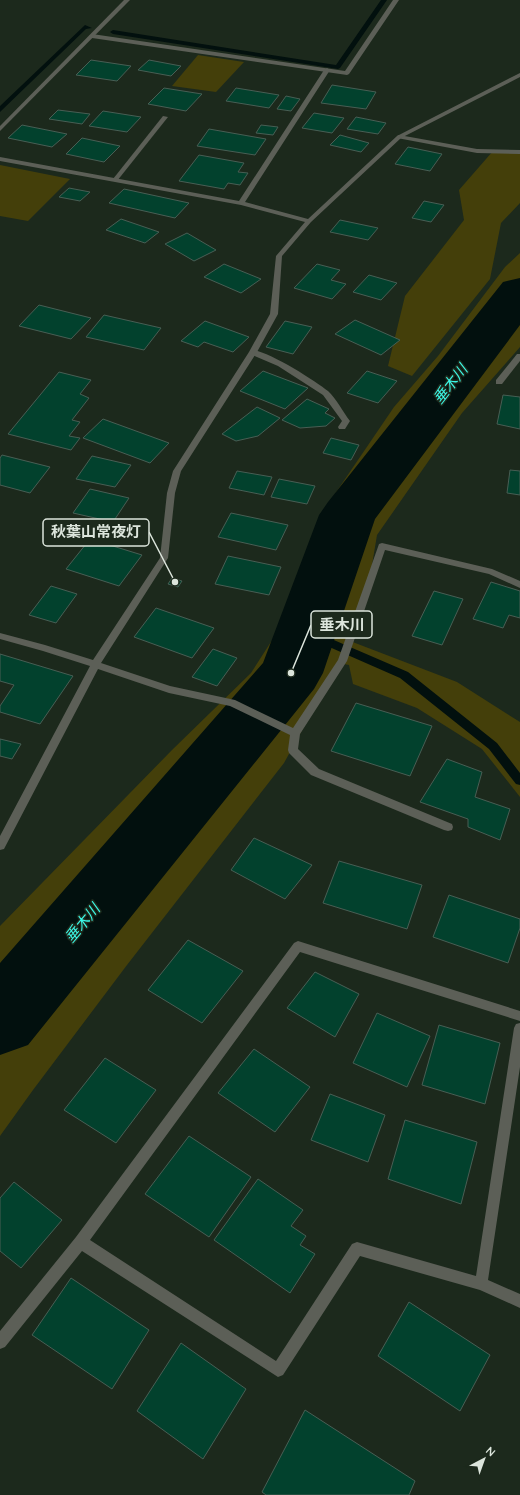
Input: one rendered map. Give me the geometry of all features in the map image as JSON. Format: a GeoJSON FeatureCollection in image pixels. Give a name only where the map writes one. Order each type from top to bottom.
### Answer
{"type":"FeatureCollection","features":[{"type":"Feature","properties":{"kind":"street"},"geometry":{"type":"LineString","coordinates":[[0,129],[127,0]]}},
{"type":"Feature","properties":{"kind":"street"},"geometry":{"type":"LineString","coordinates":[[92,36],[347,73],[396,0]]}},
{"type":"Feature","properties":{"kind":"street"},"geometry":{"type":"LineString","coordinates":[[241,203],[327,70]]}},
{"type":"Feature","properties":{"kind":"street"},"geometry":{"type":"LineString","coordinates":[[0,846],[95,665],[164,558],[171,493],[177,471],[253,352],[274,314],[279,256],[309,221],[399,137],[520,75]]}},
{"type":"Feature","properties":{"kind":"street"},"geometry":{"type":"LineString","coordinates":[[115,180],[165,117]]}},
{"type":"Feature","properties":{"kind":"street"},"geometry":{"type":"LineString","coordinates":[[399,137],[477,151],[520,152]]}},
{"type":"Feature","properties":{"kind":"street"},"geometry":{"type":"LineString","coordinates":[[0,159],[241,203],[309,221]]}},
{"type":"Feature","properties":{"kind":"street"},"geometry":{"type":"LineString","coordinates":[[253,352],[281,364],[326,393],[346,421],[342,427]]}},
{"type":"Feature","properties":{"kind":"street"},"geometry":{"type":"LineString","coordinates":[[499,382],[520,356]]}},
{"type":"Feature","properties":{"kind":"street"},"geometry":{"type":"LineString","coordinates":[[448,827],[314,772],[293,750],[295,733],[342,661],[382,546],[492,572],[520,585]]}},
{"type":"Feature","properties":{"kind":"street"},"geometry":{"type":"LineString","coordinates":[[0,636],[45,648],[169,690],[232,703],[295,733]]}},
{"type":"Feature","properties":{"kind":"street"},"geometry":{"type":"LineString","coordinates":[[0,1342],[81,1242],[298,946],[520,1016]]}},
{"type":"Feature","properties":{"kind":"street"},"geometry":{"type":"LineString","coordinates":[[481,1284],[520,1028]]}},
{"type":"Feature","properties":{"kind":"street"},"geometry":{"type":"LineString","coordinates":[[81,1242],[278,1370],[356,1249],[481,1284],[520,1301]]}},
{"type":"Feature","properties":{"kind":"shaded area"},"geometry":{"type":"Polygon","coordinates":[[[198,55],[244,62],[216,92],[172,86],[198,55]]]}},
{"type":"Feature","properties":{"kind":"shaded area"},"geometry":{"type":"Polygon","coordinates":[[[493,151],[520,151],[520,203],[501,223],[490,279],[412,376],[388,366],[405,296],[464,220],[459,190],[493,151]]]}},
{"type":"Feature","properties":{"kind":"shaded area"},"geometry":{"type":"Polygon","coordinates":[[[0,165],[70,179],[28,221],[0,216],[0,165]]]}},
{"type":"Feature","properties":{"kind":"shaded area"},"geometry":{"type":"Polygon","coordinates":[[[520,253],[520,347],[462,413],[377,535],[369,583],[350,641],[457,682],[520,722],[520,797],[482,749],[417,708],[353,684],[349,665],[339,663],[284,763],[127,965],[0,1136],[0,926],[172,750],[251,673],[285,620],[326,507],[394,407],[438,356],[505,267],[520,253]]]}},
{"type":"Feature","properties":{"kind":"building"},"geometry":{"type":"Polygon","coordinates":[[[91,60],[131,66],[117,81],[76,75],[91,60]]]}},
{"type":"Feature","properties":{"kind":"building"},"geometry":{"type":"Polygon","coordinates":[[[149,60],[181,66],[171,76],[138,70],[149,60]]]}},
{"type":"Feature","properties":{"kind":"building"},"geometry":{"type":"Polygon","coordinates":[[[332,85],[376,92],[366,109],[321,103],[332,85]]]}},
{"type":"Feature","properties":{"kind":"building"},"geometry":{"type":"Polygon","coordinates":[[[164,88],[202,94],[186,111],[148,104],[164,88]]]}},
{"type":"Feature","properties":{"kind":"building"},"geometry":{"type":"Polygon","coordinates":[[[236,88],[279,95],[269,108],[226,101],[236,88]]]}},
{"type":"Feature","properties":{"kind":"building"},"geometry":{"type":"Polygon","coordinates":[[[286,96],[300,99],[291,111],[277,109],[286,96]]]}},
{"type":"Feature","properties":{"kind":"building"},"geometry":{"type":"Polygon","coordinates":[[[58,110],[90,114],[82,124],[49,119],[58,110]]]}},
{"type":"Feature","properties":{"kind":"building"},"geometry":{"type":"Polygon","coordinates":[[[103,111],[141,117],[127,132],[89,126],[103,111]]]}},
{"type":"Feature","properties":{"kind":"building"},"geometry":{"type":"Polygon","coordinates":[[[314,113],[344,118],[332,133],[302,128],[314,113]]]}},
{"type":"Feature","properties":{"kind":"building"},"geometry":{"type":"Polygon","coordinates":[[[356,117],[386,123],[378,134],[347,129],[356,117]]]}},
{"type":"Feature","properties":{"kind":"building"},"geometry":{"type":"Polygon","coordinates":[[[22,125],[67,134],[52,147],[8,138],[22,125]]]}},
{"type":"Feature","properties":{"kind":"building"},"geometry":{"type":"Polygon","coordinates":[[[261,125],[278,127],[273,135],[256,133],[261,125]]]}},
{"type":"Feature","properties":{"kind":"building"},"geometry":{"type":"Polygon","coordinates":[[[209,129],[266,139],[255,155],[197,146],[209,129]]]}},
{"type":"Feature","properties":{"kind":"building"},"geometry":{"type":"Polygon","coordinates":[[[340,135],[369,143],[361,152],[330,145],[340,135]]]}},
{"type":"Feature","properties":{"kind":"building"},"geometry":{"type":"Polygon","coordinates":[[[82,138],[120,146],[104,162],[66,154],[82,138]]]}},
{"type":"Feature","properties":{"kind":"building"},"geometry":{"type":"Polygon","coordinates":[[[408,147],[442,154],[430,171],[395,164],[408,147]]]}},
{"type":"Feature","properties":{"kind":"building"},"geometry":{"type":"Polygon","coordinates":[[[199,155],[244,163],[238,172],[248,173],[240,185],[228,183],[224,189],[179,181],[199,155]]]}},
{"type":"Feature","properties":{"kind":"building"},"geometry":{"type":"Polygon","coordinates":[[[69,188],[90,192],[80,201],[59,197],[69,188]]]}},
{"type":"Feature","properties":{"kind":"building"},"geometry":{"type":"Polygon","coordinates":[[[124,189],[189,203],[175,218],[109,203],[124,189]]]}},
{"type":"Feature","properties":{"kind":"building"},"geometry":{"type":"Polygon","coordinates":[[[424,201],[444,205],[431,222],[412,218],[424,201]]]}},
{"type":"Feature","properties":{"kind":"building"},"geometry":{"type":"Polygon","coordinates":[[[121,219],[159,232],[145,243],[106,230],[121,219]]]}},
{"type":"Feature","properties":{"kind":"building"},"geometry":{"type":"Polygon","coordinates":[[[340,220],[378,228],[368,240],[330,232],[340,220]]]}},
{"type":"Feature","properties":{"kind":"building"},"geometry":{"type":"Polygon","coordinates":[[[187,233],[216,250],[194,261],[165,244],[187,233]]]}},
{"type":"Feature","properties":{"kind":"building"},"geometry":{"type":"Polygon","coordinates":[[[224,264],[261,279],[241,293],[204,277],[224,264]]]}},
{"type":"Feature","properties":{"kind":"building"},"geometry":{"type":"Polygon","coordinates":[[[317,264],[340,270],[331,280],[346,284],[332,299],[294,288],[317,264]]]}},
{"type":"Feature","properties":{"kind":"building"},"geometry":{"type":"Polygon","coordinates":[[[369,275],[397,283],[381,300],[353,292],[369,275]]]}},
{"type":"Feature","properties":{"kind":"building"},"geometry":{"type":"Polygon","coordinates":[[[39,305],[91,318],[71,339],[19,326],[39,305]]]}},
{"type":"Feature","properties":{"kind":"building"},"geometry":{"type":"Polygon","coordinates":[[[104,315],[161,328],[144,350],[86,337],[104,315]]]}},
{"type":"Feature","properties":{"kind":"building"},"geometry":{"type":"Polygon","coordinates":[[[355,320],[400,340],[381,355],[335,334],[355,320]]]}},
{"type":"Feature","properties":{"kind":"building"},"geometry":{"type":"Polygon","coordinates":[[[205,321],[249,337],[233,352],[204,342],[198,347],[181,341],[205,321]]]}},
{"type":"Feature","properties":{"kind":"building"},"geometry":{"type":"Polygon","coordinates":[[[285,321],[312,327],[293,354],[266,347],[285,321]]]}},
{"type":"Feature","properties":{"kind":"building"},"geometry":{"type":"Polygon","coordinates":[[[263,371],[308,388],[285,409],[240,391],[263,371]]]}},
{"type":"Feature","properties":{"kind":"building"},"geometry":{"type":"Polygon","coordinates":[[[367,371],[397,381],[378,403],[347,393],[367,371]]]}},
{"type":"Feature","properties":{"kind":"building"},"geometry":{"type":"Polygon","coordinates":[[[59,372],[91,380],[80,394],[89,398],[72,420],[80,422],[69,436],[80,438],[71,450],[8,434],[59,372]]]}},
{"type":"Feature","properties":{"kind":"building"},"geometry":{"type":"Polygon","coordinates":[[[503,395],[520,397],[520,429],[497,424],[503,395]]]}},
{"type":"Feature","properties":{"kind":"building"},"geometry":{"type":"Polygon","coordinates":[[[307,399],[329,409],[325,413],[335,418],[326,426],[300,428],[282,420],[307,399]]]}},
{"type":"Feature","properties":{"kind":"building"},"geometry":{"type":"Polygon","coordinates":[[[257,407],[280,418],[258,436],[236,441],[222,434],[257,407]]]}},
{"type":"Feature","properties":{"kind":"building"},"geometry":{"type":"Polygon","coordinates":[[[103,419],[169,443],[150,463],[83,438],[103,419]]]}},
{"type":"Feature","properties":{"kind":"building"},"geometry":{"type":"Polygon","coordinates":[[[331,438],[359,445],[351,460],[323,453],[331,438]]]}},
{"type":"Feature","properties":{"kind":"building"},"geometry":{"type":"Polygon","coordinates":[[[2,455],[50,467],[30,493],[0,485],[0,458],[2,455]]]}},
{"type":"Feature","properties":{"kind":"building"},"geometry":{"type":"Polygon","coordinates":[[[92,456],[131,465],[115,487],[76,479],[92,456]]]}},
{"type":"Feature","properties":{"kind":"building"},"geometry":{"type":"Polygon","coordinates":[[[510,470],[520,471],[520,495],[507,493],[510,470]]]}},
{"type":"Feature","properties":{"kind":"building"},"geometry":{"type":"Polygon","coordinates":[[[237,471],[272,477],[264,495],[229,488],[237,471]]]}},
{"type":"Feature","properties":{"kind":"building"},"geometry":{"type":"Polygon","coordinates":[[[279,479],[315,486],[307,504],[271,497],[279,479]]]}},
{"type":"Feature","properties":{"kind":"building"},"geometry":{"type":"Polygon","coordinates":[[[90,489],[129,498],[113,522],[73,513],[90,489]]]}},
{"type":"Feature","properties":{"kind":"building"},"geometry":{"type":"Polygon","coordinates":[[[231,513],[288,525],[276,550],[218,537],[231,513]]]}},
{"type":"Feature","properties":{"kind":"building"},"geometry":{"type":"Polygon","coordinates":[[[90,539],[142,555],[119,586],[66,569],[90,539]]]}},
{"type":"Feature","properties":{"kind":"building"},"geometry":{"type":"Polygon","coordinates":[[[228,556],[281,567],[269,595],[215,584],[228,556]]]}},
{"type":"Feature","properties":{"kind":"building"},"geometry":{"type":"Polygon","coordinates":[[[172,578],[182,581],[178,587],[168,584],[172,578]]]}},
{"type":"Feature","properties":{"kind":"building"},"geometry":{"type":"Polygon","coordinates":[[[491,582],[520,591],[520,618],[509,615],[503,628],[473,619],[491,582]]]}},
{"type":"Feature","properties":{"kind":"building"},"geometry":{"type":"Polygon","coordinates":[[[51,586],[77,594],[56,623],[29,615],[51,586]]]}},
{"type":"Feature","properties":{"kind":"building"},"geometry":{"type":"Polygon","coordinates":[[[434,591],[463,599],[442,645],[412,636],[434,591]]]}},
{"type":"Feature","properties":{"kind":"building"},"geometry":{"type":"Polygon","coordinates":[[[156,608],[214,628],[192,658],[134,637],[156,608]]]}},
{"type":"Feature","properties":{"kind":"building"},"geometry":{"type":"Polygon","coordinates":[[[213,649],[237,658],[217,686],[192,677],[213,649]]]}},
{"type":"Feature","properties":{"kind":"building"},"geometry":{"type":"Polygon","coordinates":[[[0,654],[73,676],[40,724],[0,712],[0,706],[14,685],[0,681],[0,654]]]}},
{"type":"Feature","properties":{"kind":"building"},"geometry":{"type":"Polygon","coordinates":[[[356,703],[432,726],[410,776],[331,751],[356,703]]]}},
{"type":"Feature","properties":{"kind":"building"},"geometry":{"type":"Polygon","coordinates":[[[0,739],[21,744],[12,759],[0,756],[0,739]]]}},
{"type":"Feature","properties":{"kind":"building"},"geometry":{"type":"Polygon","coordinates":[[[447,759],[482,772],[475,797],[510,809],[500,840],[468,827],[468,819],[420,802],[447,759]]]}},
{"type":"Feature","properties":{"kind":"building"},"geometry":{"type":"Polygon","coordinates":[[[254,838],[312,865],[285,899],[231,870],[254,838]]]}},
{"type":"Feature","properties":{"kind":"building"},"geometry":{"type":"Polygon","coordinates":[[[339,861],[422,885],[407,929],[323,903],[339,861]]]}},
{"type":"Feature","properties":{"kind":"building"},"geometry":{"type":"Polygon","coordinates":[[[449,895],[520,919],[520,928],[508,963],[433,937],[449,895]]]}},
{"type":"Feature","properties":{"kind":"building"},"geometry":{"type":"Polygon","coordinates":[[[188,940],[243,971],[202,1023],[148,990],[188,940]]]}},
{"type":"Feature","properties":{"kind":"building"},"geometry":{"type":"Polygon","coordinates":[[[315,972],[359,994],[335,1037],[287,1008],[315,972]]]}},
{"type":"Feature","properties":{"kind":"building"},"geometry":{"type":"Polygon","coordinates":[[[377,1013],[430,1036],[407,1087],[353,1063],[377,1013]]]}},
{"type":"Feature","properties":{"kind":"building"},"geometry":{"type":"Polygon","coordinates":[[[439,1025],[500,1043],[485,1104],[422,1085],[439,1025]]]}},
{"type":"Feature","properties":{"kind":"building"},"geometry":{"type":"Polygon","coordinates":[[[254,1049],[310,1087],[275,1132],[218,1093],[254,1049]]]}},
{"type":"Feature","properties":{"kind":"building"},"geometry":{"type":"Polygon","coordinates":[[[105,1058],[156,1090],[116,1143],[64,1110],[105,1058]]]}},
{"type":"Feature","properties":{"kind":"building"},"geometry":{"type":"Polygon","coordinates":[[[330,1094],[385,1115],[368,1162],[311,1140],[330,1094]]]}},
{"type":"Feature","properties":{"kind":"building"},"geometry":{"type":"Polygon","coordinates":[[[405,1120],[477,1142],[461,1204],[388,1179],[405,1120]]]}},
{"type":"Feature","properties":{"kind":"building"},"geometry":{"type":"Polygon","coordinates":[[[189,1136],[251,1177],[209,1237],[145,1194],[189,1136]]]}},
{"type":"Feature","properties":{"kind":"building"},"geometry":{"type":"Polygon","coordinates":[[[258,1179],[303,1210],[291,1226],[306,1236],[300,1245],[315,1254],[290,1293],[214,1240],[258,1179]]]}},
{"type":"Feature","properties":{"kind":"building"},"geometry":{"type":"Polygon","coordinates":[[[14,1182],[62,1220],[21,1268],[0,1251],[0,1198],[14,1182]]]}},
{"type":"Feature","properties":{"kind":"building"},"geometry":{"type":"Polygon","coordinates":[[[71,1278],[149,1330],[112,1389],[32,1335],[71,1278]]]}},
{"type":"Feature","properties":{"kind":"building"},"geometry":{"type":"Polygon","coordinates":[[[409,1302],[490,1355],[460,1411],[378,1356],[409,1302]]]}},
{"type":"Feature","properties":{"kind":"building"},"geometry":{"type":"Polygon","coordinates":[[[181,1343],[246,1389],[203,1459],[137,1411],[181,1343]]]}},
{"type":"Feature","properties":{"kind":"building"},"geometry":{"type":"Polygon","coordinates":[[[305,1410],[415,1481],[409,1495],[266,1495],[262,1492],[305,1410]]]}},
{"type":"Feature","properties":{"kind":"waterway"},"geometry":{"type":"LineString","coordinates":[[113,32],[338,67],[384,0]]}},
{"type":"Feature","properties":{"kind":"waterway"},"geometry":{"type":"LineString","coordinates":[[0,110],[85,27],[89,28]]}},
{"type":"Feature","properties":{"kind":"waterway","name":"垂木川"},"geometry":{"type":"LineString","coordinates":[[0,1020],[291,673],[348,515],[520,292]]}},
{"type":"Feature","properties":{"kind":"waterway"},"geometry":{"type":"LineString","coordinates":[[306,632],[404,675],[493,746],[520,781]]}},
{"type":"Feature","properties":{"kind":"place","name":"秋葉山常夜灯"},"geometry":{"type":"Point","coordinates":[175,582]}},
{"type":"Feature","properties":{"kind":"place","name":"垂木川"},"geometry":{"type":"Point","coordinates":[291,673]}}]}
